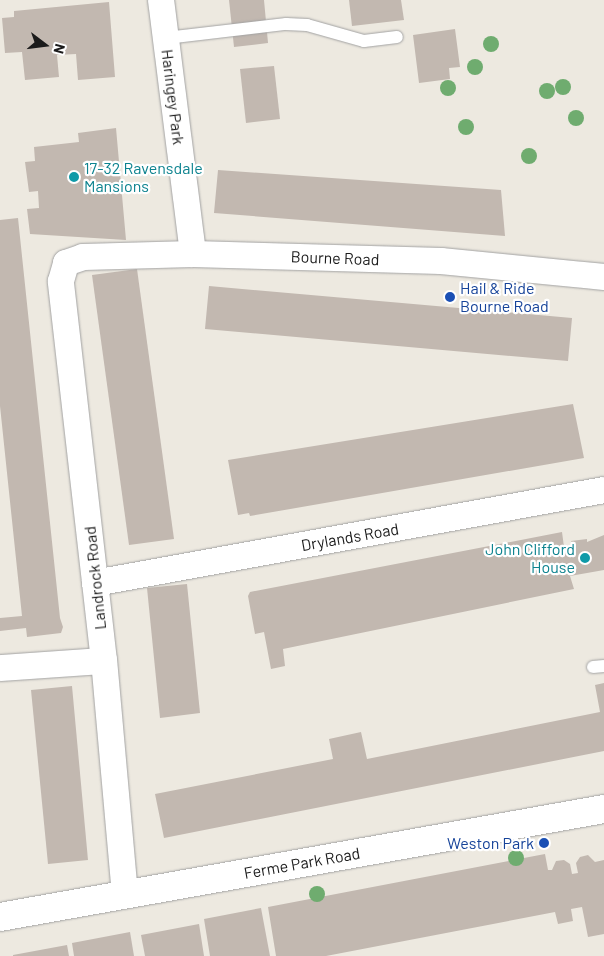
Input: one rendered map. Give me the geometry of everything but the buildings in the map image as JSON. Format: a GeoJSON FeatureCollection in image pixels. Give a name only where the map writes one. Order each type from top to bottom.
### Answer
{"type":"FeatureCollection","features":[{"type":"Feature","properties":{"kind":"street","name":"Haringey Park"},"geometry":{"type":"LineString","coordinates":[[160,0],[193,254]]}},
{"type":"Feature","properties":{"kind":"street","name":"Bourne Road"},"geometry":{"type":"LineString","coordinates":[[66,263],[83,257],[193,254],[441,260],[604,277]]}},
{"type":"Feature","properties":{"kind":"street","name":"Landrock Road"},"geometry":{"type":"LineString","coordinates":[[66,263],[61,281],[104,661],[125,895]]}},
{"type":"Feature","properties":{"kind":"street","name":"Drylands Road"},"geometry":{"type":"LineString","coordinates":[[95,583],[604,490]]}},
{"type":"Feature","properties":{"kind":"street"},"geometry":{"type":"LineString","coordinates":[[0,668],[104,661]]}},
{"type":"Feature","properties":{"kind":"street","name":"Ferme Park Road"},"geometry":{"type":"LineString","coordinates":[[0,917],[604,809]]}},
{"type":"Feature","properties":{"kind":"lane"},"geometry":{"type":"LineString","coordinates":[[166,38],[286,24],[307,24],[364,41],[397,37]]}},
{"type":"Feature","properties":{"kind":"place","name":"17-32 Ravensdale Mansions"},"geometry":{"type":"Point","coordinates":[74,177]}},
{"type":"Feature","properties":{"kind":"place","name":"Hail & Ride Bourne Road"},"geometry":{"type":"Point","coordinates":[450,297]}},
{"type":"Feature","properties":{"kind":"place","name":"John Clifford House"},"geometry":{"type":"Point","coordinates":[585,558]}},
{"type":"Feature","properties":{"kind":"place","name":"Weston Park"},"geometry":{"type":"Point","coordinates":[544,843]}}]}
